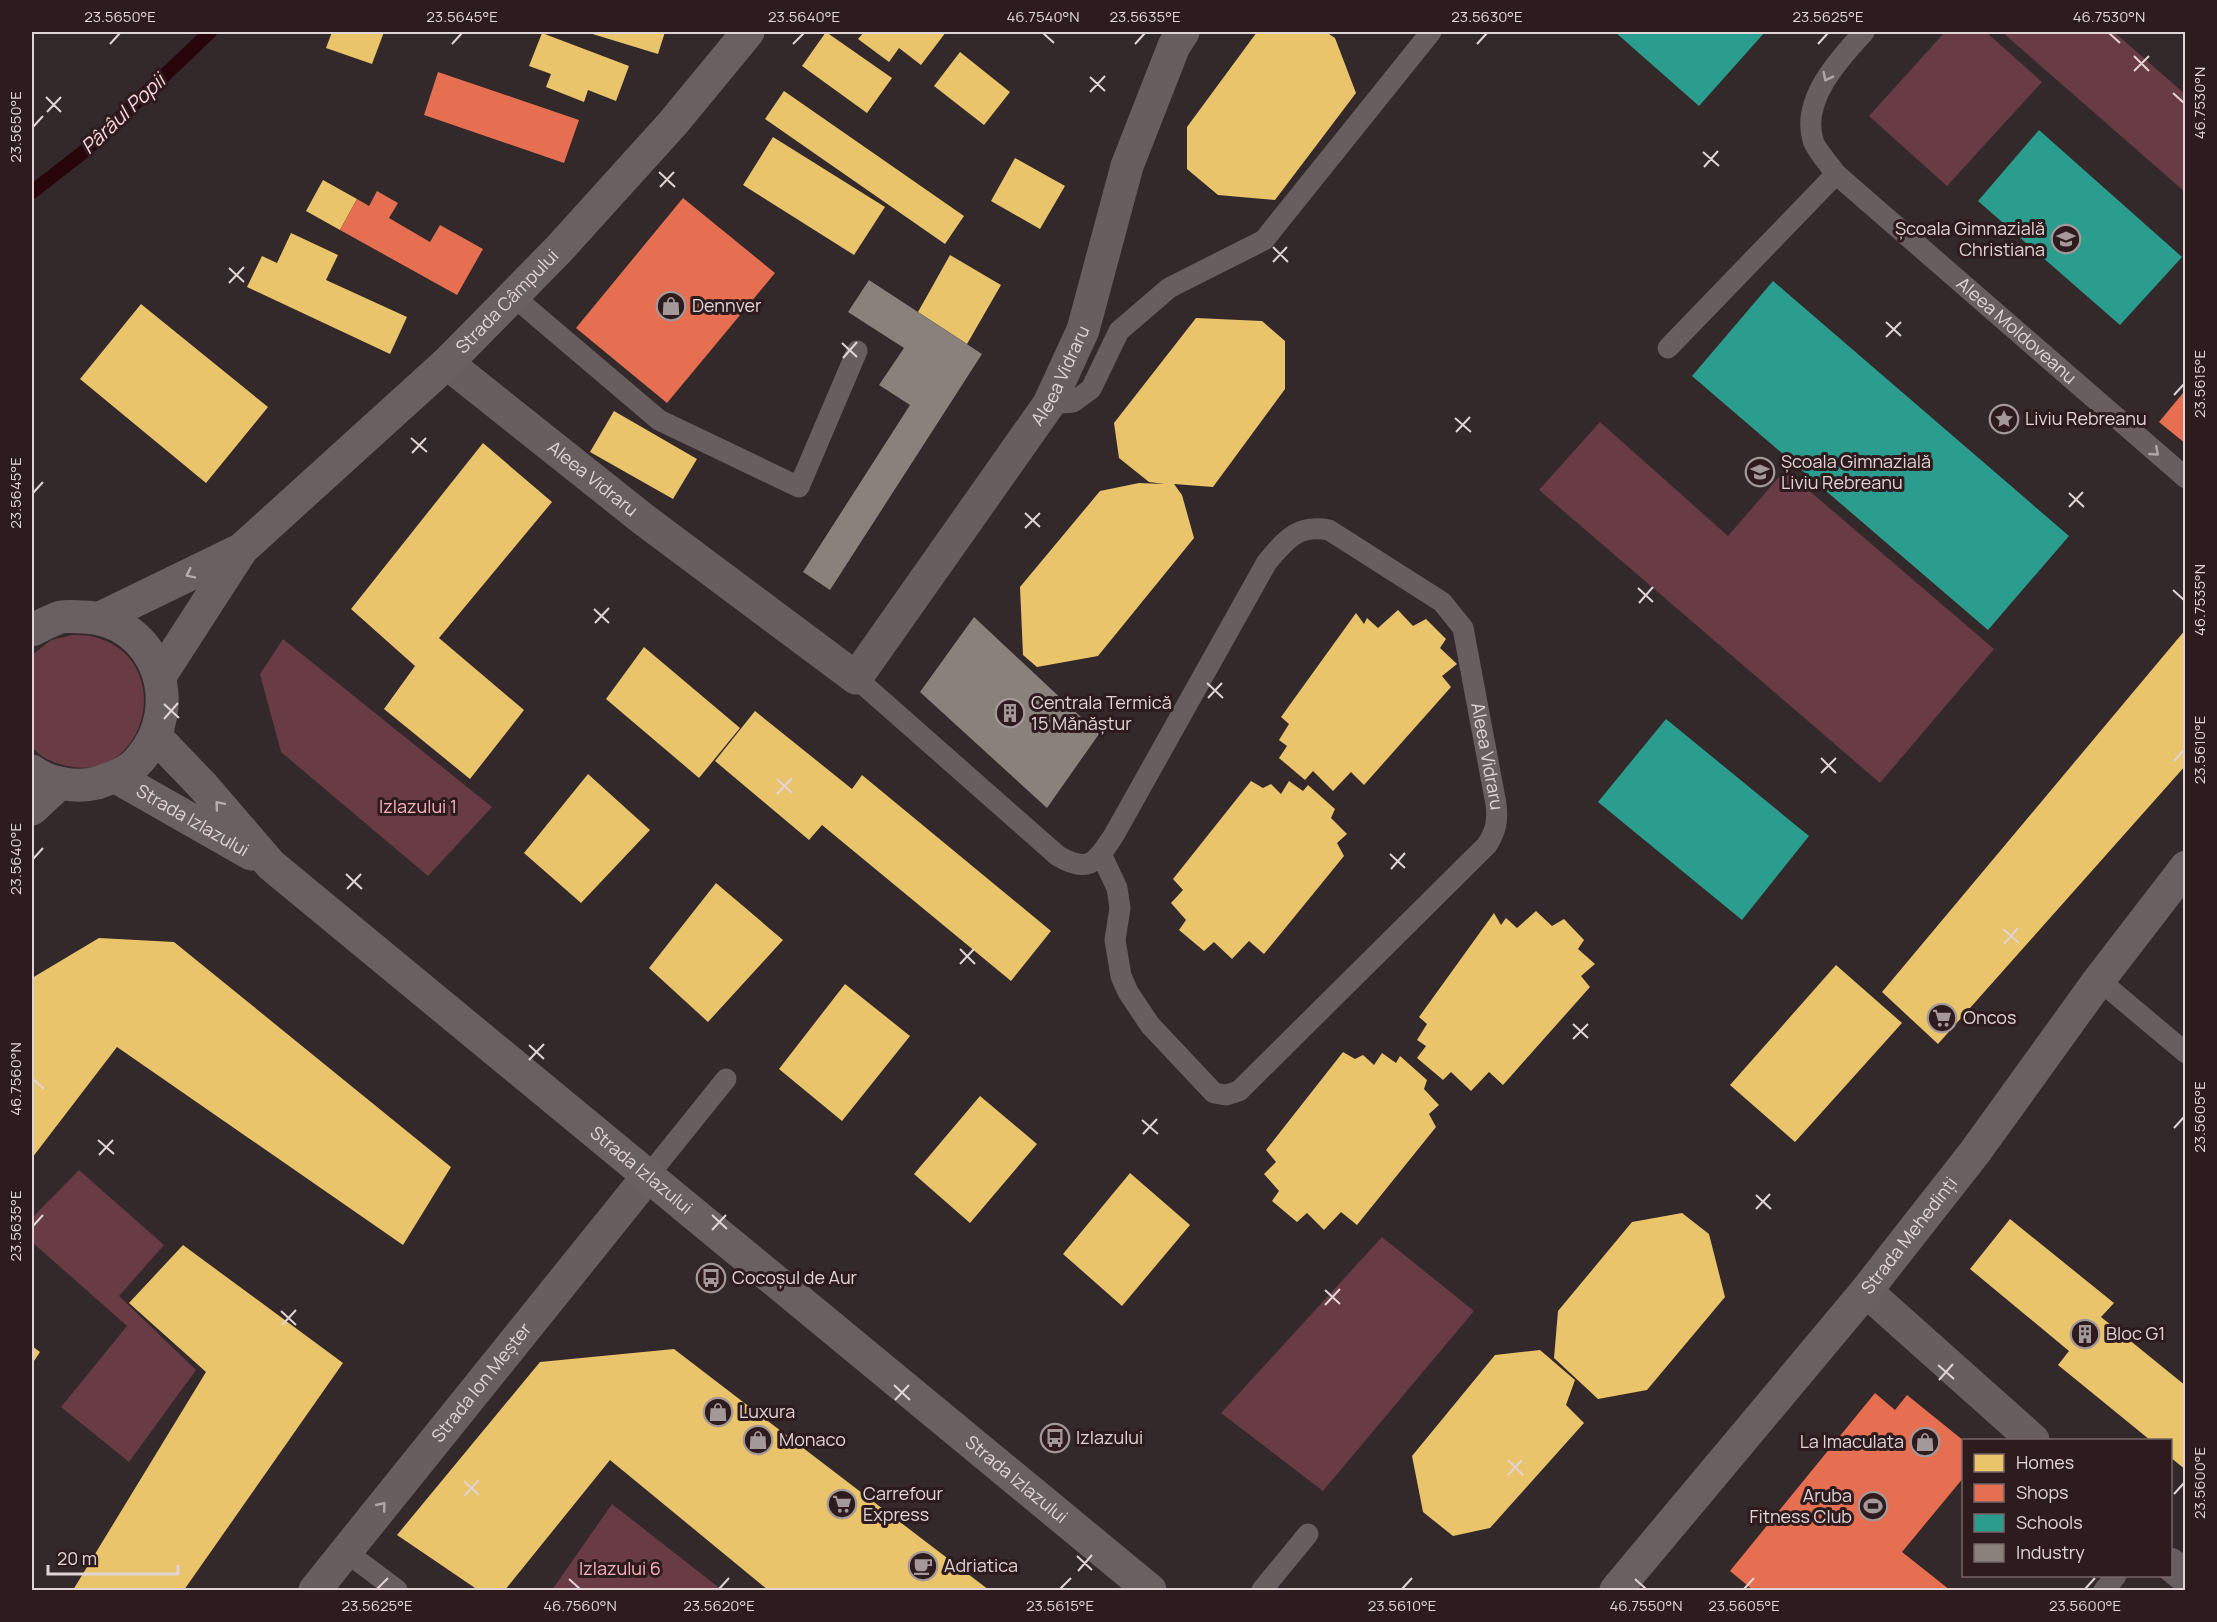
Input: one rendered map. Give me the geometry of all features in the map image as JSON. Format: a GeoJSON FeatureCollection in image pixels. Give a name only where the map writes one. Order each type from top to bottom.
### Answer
{"type":"FeatureCollection","features":[{"type":"Feature","properties":{"kind":"street","name":"Strada Câmpului"},"geometry":{"type":"LineString","coordinates":[[160,676],[242,549],[447,363],[559,249],[673,123],[748,32]]}},
{"type":"Feature","properties":{"kind":"street","name":"Aleea Vidraru"},"geometry":{"type":"LineString","coordinates":[[447,363],[643,519],[856,678],[1049,404],[1083,330],[1127,166],[1174,46],[1183,32]]}},
{"type":"Feature","properties":{"kind":"street","name":"Strada Câmpului"},"geometry":{"type":"LineString","coordinates":[[100,618],[242,549]]}},
{"type":"Feature","properties":{"kind":"street","name":"Strada Izlazului"},"geometry":{"type":"LineString","coordinates":[[32,630],[63,617],[100,618],[127,630],[147,650],[160,676],[164,707],[156,737],[139,761],[116,777],[89,785],[46,777]]}},
{"type":"Feature","properties":{"kind":"street","name":"Strada Izlazului"},"geometry":{"type":"LineString","coordinates":[[156,737],[203,786],[271,865],[1150,1590]]}},
{"type":"Feature","properties":{"kind":"street"},"geometry":{"type":"LineString","coordinates":[[32,809],[46,777]]}},
{"type":"Feature","properties":{"kind":"street","name":"Strada Izlazului"},"geometry":{"type":"LineString","coordinates":[[116,777],[271,865]]}},
{"type":"Feature","properties":{"kind":"street","name":"Strada Mehedinți"},"geometry":{"type":"LineString","coordinates":[[1616,1590],[1866,1291],[1976,1152],[2099,980],[2186,867]]}},
{"type":"Feature","properties":{"kind":"street","name":"Strada Ion Meșter"},"geometry":{"type":"LineString","coordinates":[[315,1590],[648,1176]]}},
{"type":"Feature","properties":{"kind":"street"},"geometry":{"type":"LineString","coordinates":[[1866,1291],[2031,1439]]}},
{"type":"Feature","properties":{"kind":"street"},"geometry":{"type":"LineString","coordinates":[[2172,1566],[2186,1577]]}},
{"type":"Feature","properties":{"kind":"lane"},"geometry":{"type":"LineString","coordinates":[[1049,404],[1073,402],[1091,389],[1119,331],[1170,288],[1264,240],[1431,32]]}},
{"type":"Feature","properties":{"kind":"lane","name":"Aleea Moldoveanu"},"geometry":{"type":"LineString","coordinates":[[1864,32],[1833,67],[1812,110],[1813,141],[1836,174],[2186,478]]}},
{"type":"Feature","properties":{"kind":"lane"},"geometry":{"type":"LineString","coordinates":[[1668,348],[1836,174]]}},
{"type":"Feature","properties":{"kind":"lane"},"geometry":{"type":"LineString","coordinates":[[513,296],[659,420],[799,487],[857,351]]}},
{"type":"Feature","properties":{"kind":"lane","name":"Aleea Vidraru"},"geometry":{"type":"LineString","coordinates":[[856,678],[1058,856],[1074,865],[1088,864],[1101,854],[1120,825],[1267,562],[1287,540],[1303,530],[1315,528],[1329,530],[1442,602],[1463,628],[1496,804],[1495,834],[1487,846],[1239,1091],[1226,1095],[1214,1093],[1150,1025],[1128,992],[1121,975],[1115,940],[1120,908],[1116,888],[1101,854]]}},
{"type":"Feature","properties":{"kind":"lane"},"geometry":{"type":"LineString","coordinates":[[2099,980],[2186,1053]]}},
{"type":"Feature","properties":{"kind":"lane"},"geometry":{"type":"LineString","coordinates":[[648,1176],[726,1079]]}},
{"type":"Feature","properties":{"kind":"lane"},"geometry":{"type":"LineString","coordinates":[[1262,1590],[1308,1534]]}},
{"type":"Feature","properties":{"kind":"lane"},"geometry":{"type":"LineString","coordinates":[[345,1551],[397,1590]]}},
{"type":"Feature","properties":{"kind":"lane"},"geometry":{"type":"LineString","coordinates":[[2104,1590],[2114,1577]]}},
{"type":"Feature","properties":{"kind":"green space"},"geometry":{"type":"Polygon","coordinates":[[[1945,32],[1986,32],[2042,82],[1947,186],[1869,116],[1945,32]]]}},
{"type":"Feature","properties":{"kind":"green space"},"geometry":{"type":"Polygon","coordinates":[[[2002,32],[2114,32],[2185,94],[2185,192],[2002,32]]]}},
{"type":"Feature","properties":{"kind":"green space"},"geometry":{"type":"Polygon","coordinates":[[[1600,422],[1728,536],[1785,470],[1994,649],[1880,783],[1539,490],[1600,422]]]}},
{"type":"Feature","properties":{"kind":"green space"},"geometry":{"type":"Polygon","coordinates":[[[72,635],[95,637],[121,650],[137,669],[144,692],[142,716],[133,739],[117,757],[95,767],[67,766],[57,763],[44,757],[32,747],[32,655],[51,640],[72,635]]]}},
{"type":"Feature","properties":{"kind":"green space","name":"Izlazului 1"},"geometry":{"type":"Polygon","coordinates":[[[283,639],[492,807],[428,876],[281,752],[260,674],[283,639]]]}},
{"type":"Feature","properties":{"kind":"green space"},"geometry":{"type":"Polygon","coordinates":[[[79,1170],[164,1245],[119,1296],[196,1370],[129,1462],[61,1407],[127,1326],[32,1242],[32,1218],[79,1170]]]}},
{"type":"Feature","properties":{"kind":"green space"},"geometry":{"type":"Polygon","coordinates":[[[1382,1237],[1474,1311],[1323,1491],[1221,1413],[1382,1237]]]}},
{"type":"Feature","properties":{"kind":"green space","name":"Izlazului 6"},"geometry":{"type":"Polygon","coordinates":[[[612,1504],[722,1590],[552,1590],[612,1504]]]}},
{"type":"Feature","properties":{"kind":"building: Homes"},"geometry":{"type":"Polygon","coordinates":[[[332,32],[384,32],[372,64],[326,48],[332,32]]]}},
{"type":"Feature","properties":{"kind":"building: Homes"},"geometry":{"type":"Polygon","coordinates":[[[586,32],[665,32],[658,54],[586,32]]]}},
{"type":"Feature","properties":{"kind":"building: Homes"},"geometry":{"type":"Polygon","coordinates":[[[826,32],[892,78],[867,113],[802,66],[826,32]]]}},
{"type":"Feature","properties":{"kind":"building: Homes"},"geometry":{"type":"Polygon","coordinates":[[[864,32],[946,32],[921,65],[899,48],[889,62],[858,39],[864,32]]]}},
{"type":"Feature","properties":{"kind":"building: Homes"},"geometry":{"type":"Polygon","coordinates":[[[1257,32],[1326,32],[1335,38],[1356,93],[1275,200],[1218,195],[1187,169],[1187,127],[1257,32]]]}},
{"type":"Feature","properties":{"kind":"building: Homes"},"geometry":{"type":"Polygon","coordinates":[[[542,33],[629,66],[616,101],[588,90],[584,102],[546,87],[551,74],[529,66],[542,33]]]}},
{"type":"Feature","properties":{"kind":"building: Homes"},"geometry":{"type":"Polygon","coordinates":[[[960,52],[1010,92],[984,125],[934,86],[960,52]]]}},
{"type":"Feature","properties":{"kind":"building: Homes"},"geometry":{"type":"Polygon","coordinates":[[[784,91],[964,216],[945,244],[765,119],[784,91]]]}},
{"type":"Feature","properties":{"kind":"building: Homes"},"geometry":{"type":"Polygon","coordinates":[[[773,137],[885,207],[854,255],[743,185],[773,137]]]}},
{"type":"Feature","properties":{"kind":"building: Homes"},"geometry":{"type":"Polygon","coordinates":[[[1015,158],[1065,186],[1040,229],[991,201],[1015,158]]]}},
{"type":"Feature","properties":{"kind":"building: Homes"},"geometry":{"type":"Polygon","coordinates":[[[323,180],[357,199],[340,230],[306,211],[323,180]]]}},
{"type":"Feature","properties":{"kind":"building: Homes"},"geometry":{"type":"Polygon","coordinates":[[[291,233],[338,255],[326,280],[407,317],[390,354],[247,287],[262,256],[277,263],[291,233]]]}},
{"type":"Feature","properties":{"kind":"building: Homes"},"geometry":{"type":"Polygon","coordinates":[[[950,255],[1001,285],[967,344],[918,312],[950,255]]]}},
{"type":"Feature","properties":{"kind":"building: Homes"},"geometry":{"type":"Polygon","coordinates":[[[141,304],[268,407],[206,483],[80,379],[141,304]]]}},
{"type":"Feature","properties":{"kind":"building: Homes"},"geometry":{"type":"Polygon","coordinates":[[[1196,318],[1262,321],[1285,341],[1285,389],[1213,487],[1174,484],[1182,495],[1194,538],[1098,656],[1037,667],[1023,655],[1020,587],[1100,491],[1139,483],[1164,484],[1149,482],[1119,458],[1114,423],[1196,318]]]}},
{"type":"Feature","properties":{"kind":"building: Homes"},"geometry":{"type":"Polygon","coordinates":[[[614,411],[697,459],[673,499],[590,452],[614,411]]]}},
{"type":"Feature","properties":{"kind":"building: Homes"},"geometry":{"type":"Polygon","coordinates":[[[483,443],[552,502],[439,638],[524,710],[470,779],[384,709],[415,666],[351,609],[483,443]]]}},
{"type":"Feature","properties":{"kind":"building: Homes"},"geometry":{"type":"Polygon","coordinates":[[[1398,610],[1413,626],[1426,619],[1446,639],[1440,648],[1457,664],[1442,676],[1451,687],[1364,785],[1351,772],[1333,791],[1313,771],[1305,780],[1279,758],[1287,746],[1279,740],[1289,724],[1281,717],[1356,613],[1364,624],[1367,618],[1378,628],[1398,610]]]}},
{"type":"Feature","properties":{"kind":"building: Homes"},"geometry":{"type":"Polygon","coordinates":[[[2186,629],[2186,765],[1938,1044],[1882,992],[2186,629]]]}},
{"type":"Feature","properties":{"kind":"building: Homes"},"geometry":{"type":"Polygon","coordinates":[[[644,647],[740,728],[699,778],[606,699],[644,647]]]}},
{"type":"Feature","properties":{"kind":"building: Homes"},"geometry":{"type":"Polygon","coordinates":[[[755,711],[852,789],[862,775],[1051,931],[1011,981],[822,825],[809,840],[715,761],[755,711]]]}},
{"type":"Feature","properties":{"kind":"building: Homes"},"geometry":{"type":"Polygon","coordinates":[[[588,774],[650,830],[581,903],[524,853],[588,774]]]}},
{"type":"Feature","properties":{"kind":"building: Homes"},"geometry":{"type":"Polygon","coordinates":[[[1251,781],[1263,788],[1271,784],[1281,794],[1289,781],[1303,791],[1308,785],[1335,809],[1331,818],[1347,834],[1337,843],[1344,856],[1264,954],[1249,941],[1232,959],[1214,942],[1204,951],[1179,930],[1186,920],[1171,903],[1183,890],[1173,879],[1251,781]]]}},
{"type":"Feature","properties":{"kind":"building: Homes"},"geometry":{"type":"Polygon","coordinates":[[[716,883],[783,940],[708,1022],[649,968],[716,883]]]}},
{"type":"Feature","properties":{"kind":"building: Homes"},"geometry":{"type":"Polygon","coordinates":[[[1536,911],[1552,926],[1564,919],[1584,940],[1578,949],[1595,964],[1581,976],[1590,987],[1503,1085],[1489,1072],[1471,1091],[1451,1072],[1443,1080],[1417,1058],[1426,1046],[1417,1040],[1427,1024],[1419,1017],[1494,913],[1501,925],[1506,918],[1517,928],[1536,911]]]}},
{"type":"Feature","properties":{"kind":"building: Homes"},"geometry":{"type":"Polygon","coordinates":[[[99,938],[174,942],[451,1167],[403,1245],[117,1047],[32,1158],[32,978],[99,938]]]}},
{"type":"Feature","properties":{"kind":"building: Homes"},"geometry":{"type":"Polygon","coordinates":[[[1836,965],[1902,1023],[1795,1142],[1730,1085],[1836,965]]]}},
{"type":"Feature","properties":{"kind":"building: Homes"},"geometry":{"type":"Polygon","coordinates":[[[845,984],[910,1036],[842,1121],[779,1069],[845,984]]]}},
{"type":"Feature","properties":{"kind":"building: Homes"},"geometry":{"type":"Polygon","coordinates":[[[1343,1052],[1355,1059],[1363,1055],[1374,1065],[1382,1053],[1396,1063],[1400,1056],[1427,1080],[1424,1089],[1439,1105],[1429,1114],[1436,1127],[1357,1225],[1341,1212],[1324,1230],[1307,1213],[1297,1222],[1272,1201],[1279,1191],[1264,1174],[1276,1162],[1266,1150],[1343,1052]]]}},
{"type":"Feature","properties":{"kind":"building: Homes"},"geometry":{"type":"Polygon","coordinates":[[[980,1096],[1037,1144],[970,1223],[914,1174],[980,1096]]]}},
{"type":"Feature","properties":{"kind":"building: Homes"},"geometry":{"type":"Polygon","coordinates":[[[1130,1173],[1190,1225],[1122,1306],[1063,1254],[1130,1173]]]}},
{"type":"Feature","properties":{"kind":"building: Homes"},"geometry":{"type":"Polygon","coordinates":[[[1682,1213],[1709,1234],[1725,1297],[1647,1390],[1598,1399],[1554,1358],[1558,1311],[1632,1222],[1682,1213]]]}},
{"type":"Feature","properties":{"kind":"building: Homes","name":"Bloc G1"},"geometry":{"type":"Polygon","coordinates":[[[2010,1219],[2114,1303],[2101,1317],[2186,1386],[2186,1470],[2172,1459],[2172,1439],[2149,1439],[2058,1365],[2069,1351],[1970,1269],[2010,1219]]]}},
{"type":"Feature","properties":{"kind":"building: Homes"},"geometry":{"type":"Polygon","coordinates":[[[183,1245],[343,1363],[184,1590],[73,1590],[206,1372],[129,1303],[183,1245]]]}},
{"type":"Feature","properties":{"kind":"building: Homes"},"geometry":{"type":"Polygon","coordinates":[[[32,1346],[40,1352],[32,1364],[32,1346]]]}},
{"type":"Feature","properties":{"kind":"building: Homes"},"geometry":{"type":"Polygon","coordinates":[[[674,1349],[989,1590],[768,1590],[610,1460],[505,1590],[478,1590],[397,1535],[540,1362],[674,1349]]]}},
{"type":"Feature","properties":{"kind":"building: Homes"},"geometry":{"type":"Polygon","coordinates":[[[1540,1350],[1575,1380],[1566,1405],[1584,1423],[1490,1528],[1453,1536],[1423,1512],[1412,1456],[1495,1355],[1540,1350]]]}},
{"type":"Feature","properties":{"kind":"building: Shops"},"geometry":{"type":"Polygon","coordinates":[[[438,72],[579,120],[564,163],[424,115],[438,72]]]}},
{"type":"Feature","properties":{"kind":"building: Shops"},"geometry":{"type":"Polygon","coordinates":[[[377,191],[398,203],[389,218],[430,242],[440,225],[483,249],[457,295],[340,230],[357,199],[369,206],[377,191]]]}},
{"type":"Feature","properties":{"kind":"building: Shops","name":"Dennver"},"geometry":{"type":"Polygon","coordinates":[[[683,198],[775,273],[667,403],[576,328],[683,198]]]}},
{"type":"Feature","properties":{"kind":"building: Shops"},"geometry":{"type":"Polygon","coordinates":[[[2183,393],[2186,395],[2186,444],[2159,422],[2183,393]]]}},
{"type":"Feature","properties":{"kind":"building: Shops"},"geometry":{"type":"Polygon","coordinates":[[[1875,1393],[1895,1410],[1907,1395],[1962,1439],[1962,1479],[1902,1552],[1950,1590],[1753,1590],[1730,1571],[1875,1393]]]}},
{"type":"Feature","properties":{"kind":"building: Schools"},"geometry":{"type":"Polygon","coordinates":[[[1615,32],[1765,32],[1699,106],[1615,32]]]}},
{"type":"Feature","properties":{"kind":"building: Schools"},"geometry":{"type":"Polygon","coordinates":[[[2039,130],[2182,257],[2120,325],[1978,201],[2039,130]]]}},
{"type":"Feature","properties":{"kind":"building: Schools"},"geometry":{"type":"Polygon","coordinates":[[[1773,281],[2069,536],[1988,630],[1692,376],[1773,281]]]}},
{"type":"Feature","properties":{"kind":"building: Schools"},"geometry":{"type":"Polygon","coordinates":[[[1666,719],[1809,836],[1742,920],[1598,802],[1666,719]]]}},
{"type":"Feature","properties":{"kind":"building: Industry"},"geometry":{"type":"Polygon","coordinates":[[[869,280],[982,354],[830,590],[803,572],[910,405],[879,385],[904,348],[848,312],[869,280]]]}},
{"type":"Feature","properties":{"kind":"building: Industry","name":"Centrala Termică 15 Mănăștur"},"geometry":{"type":"Polygon","coordinates":[[[974,617],[1099,734],[1047,808],[920,692],[974,617]]]}},
{"type":"Feature","properties":{"kind":"waterway","name":"Pârâul Popii"},"geometry":{"type":"LineString","coordinates":[[32,192],[86,150],[210,32]]}},
{"type":"Feature","properties":{"kind":"place","name":"Școala Gimnazială Christiana"},"geometry":{"type":"Point","coordinates":[2066,239]}},
{"type":"Feature","properties":{"kind":"place","name":"Dennver"},"geometry":{"type":"Point","coordinates":[671,306]}},
{"type":"Feature","properties":{"kind":"place","name":"Liviu Rebreanu"},"geometry":{"type":"Point","coordinates":[2004,419]}},
{"type":"Feature","properties":{"kind":"place","name":"Școala Gimnazială Liviu Rebreanu"},"geometry":{"type":"Point","coordinates":[1760,472]}},
{"type":"Feature","properties":{"kind":"place","name":"Centrala Termică 15 Mănăștur"},"geometry":{"type":"Point","coordinates":[1010,713]}},
{"type":"Feature","properties":{"kind":"place","name":"Oncos"},"geometry":{"type":"Point","coordinates":[1942,1018]}},
{"type":"Feature","properties":{"kind":"place","name":"Cocoșul de Aur"},"geometry":{"type":"Point","coordinates":[711,1278]}},
{"type":"Feature","properties":{"kind":"place","name":"Bloc G1"},"geometry":{"type":"Point","coordinates":[2085,1334]}},
{"type":"Feature","properties":{"kind":"place","name":"Luxura"},"geometry":{"type":"Point","coordinates":[718,1412]}},
{"type":"Feature","properties":{"kind":"place","name":"Izlazului"},"geometry":{"type":"Point","coordinates":[1055,1438]}},
{"type":"Feature","properties":{"kind":"place","name":"Monaco"},"geometry":{"type":"Point","coordinates":[758,1440]}},
{"type":"Feature","properties":{"kind":"place","name":"La Imaculata"},"geometry":{"type":"Point","coordinates":[1925,1442]}},
{"type":"Feature","properties":{"kind":"place","name":"Carrefour Express"},"geometry":{"type":"Point","coordinates":[842,1504]}},
{"type":"Feature","properties":{"kind":"place","name":"Aruba Fitness Club"},"geometry":{"type":"Point","coordinates":[1873,1506]}},
{"type":"Feature","properties":{"kind":"place","name":"Adriatica"},"geometry":{"type":"Point","coordinates":[923,1566]}}]}
